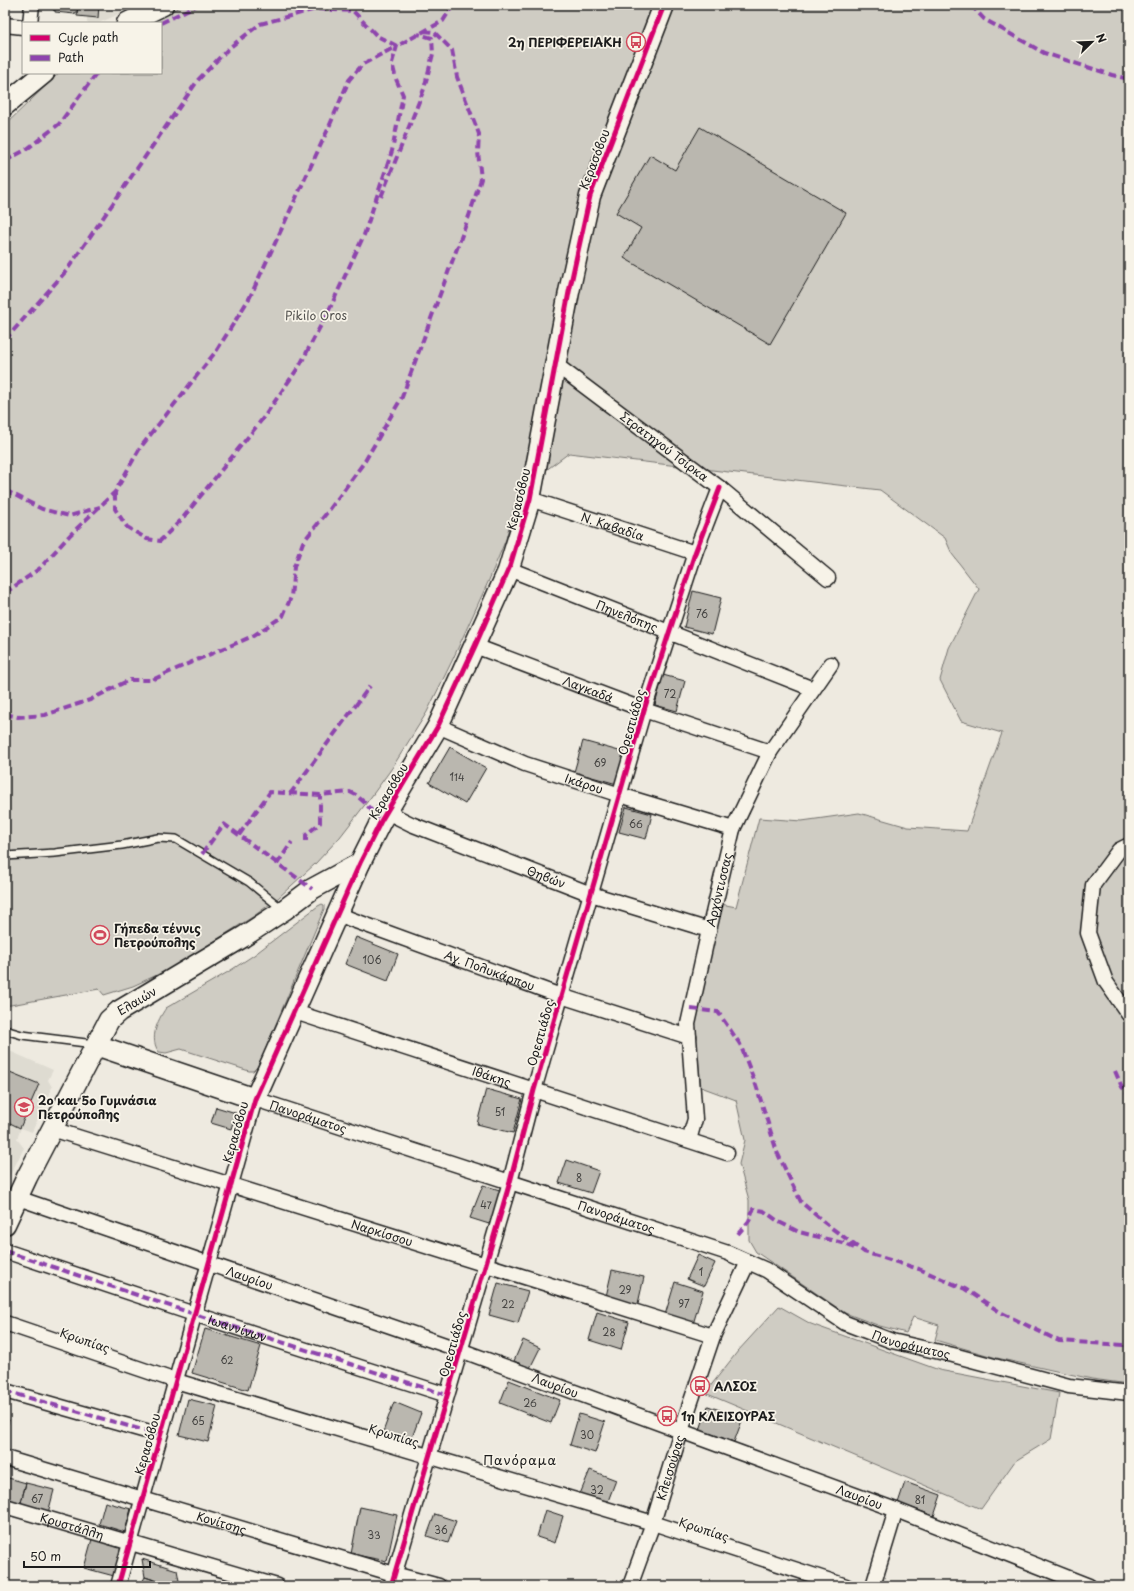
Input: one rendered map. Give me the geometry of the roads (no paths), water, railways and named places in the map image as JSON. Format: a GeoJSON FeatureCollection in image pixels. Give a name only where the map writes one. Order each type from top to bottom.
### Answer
{"type":"FeatureCollection","features":[{"type":"Feature","properties":{"kind":"street"},"geometry":{"type":"LineString","coordinates":[[30,22],[32,5]]}},
{"type":"Feature","properties":{"kind":"street"},"geometry":{"type":"LineString","coordinates":[[129,22],[163,5]]}},
{"type":"Feature","properties":{"kind":"street","name":"Κερασόβου"},"geometry":{"type":"LineString","coordinates":[[118,1586],[255,1099],[360,863],[387,812],[438,726],[509,569],[530,499],[546,422],[555,364],[579,241],[590,196],[664,5]]}},
{"type":"Feature","properties":{"kind":"street"},"geometry":{"type":"LineString","coordinates":[[5,25],[22,27]]}},
{"type":"Feature","properties":{"kind":"street"},"geometry":{"type":"LineString","coordinates":[[5,105],[25,81],[42,74]]}},
{"type":"Feature","properties":{"kind":"street","name":"Στρατηγού Τσίρκα"},"geometry":{"type":"LineString","coordinates":[[555,364],[720,488],[828,578]]}},
{"type":"Feature","properties":{"kind":"street","name":"Ορεστιάδος"},"geometry":{"type":"LineString","coordinates":[[392,1580],[510,1182],[534,1090],[644,710],[695,553],[720,488]]}},
{"type":"Feature","properties":{"kind":"street","name":"N. Καβαδία"},"geometry":{"type":"LineString","coordinates":[[530,499],[695,553]]}},
{"type":"Feature","properties":{"kind":"street","name":"Πηνελόπης"},"geometry":{"type":"LineString","coordinates":[[509,569],[812,689]]}},
{"type":"Feature","properties":{"kind":"street","name":"Λαγκαδά"},"geometry":{"type":"LineString","coordinates":[[475,646],[644,710],[770,752]]}},
{"type":"Feature","properties":{"kind":"street","name":"Αρχόντισσας"},"geometry":{"type":"LineString","coordinates":[[689,1140],[695,1119],[688,1024],[733,829],[770,752],[812,689],[831,664]]}},
{"type":"Feature","properties":{"kind":"street","name":"Ικάρου"},"geometry":{"type":"LineString","coordinates":[[438,726],[525,764],[620,795],[733,829]]}},
{"type":"Feature","properties":{"kind":"street","name":"Θηβών"},"geometry":{"type":"LineString","coordinates":[[387,812],[411,824],[591,894],[709,930]]}},
{"type":"Feature","properties":{"kind":"street"},"geometry":{"type":"LineString","coordinates":[[1129,845],[1119,850],[1093,885],[1088,933],[1106,982],[1129,1015]]}},
{"type":"Feature","properties":{"kind":"street","name":"Ελαιών"},"geometry":{"type":"LineString","coordinates":[[5,1224],[96,1045],[110,1020],[118,1011],[194,967],[284,910],[312,889],[360,863]]}},
{"type":"Feature","properties":{"kind":"street","name":"Αγ. Πολυκάρπου"},"geometry":{"type":"LineString","coordinates":[[337,913],[561,996],[689,1037]]}},
{"type":"Feature","properties":{"kind":"street","name":"Ιθάκης"},"geometry":{"type":"LineString","coordinates":[[295,1012],[727,1153]]}},
{"type":"Feature","properties":{"kind":"street","name":"Πανοράματος"},"geometry":{"type":"LineString","coordinates":[[96,1045],[255,1099],[728,1253],[766,1270],[845,1322],[892,1341],[953,1355],[1069,1386],[1129,1393]]}},
{"type":"Feature","properties":{"kind":"street","name":"Ναρκίσσου"},"geometry":{"type":"LineString","coordinates":[[52,1129],[712,1336]]}},
{"type":"Feature","properties":{"kind":"street","name":"Λαυρίου"},"geometry":{"type":"LineString","coordinates":[[18,1198],[460,1350],[896,1510],[1089,1586]]}},
{"type":"Feature","properties":{"kind":"street","name":"Ιωαννίνων"},"geometry":{"type":"LineString","coordinates":[[5,1251],[194,1314],[447,1395]]}},
{"type":"Feature","properties":{"kind":"street","name":"Κλεισούρας"},"geometry":{"type":"LineString","coordinates":[[630,1586],[653,1523],[712,1336],[748,1262]]}},
{"type":"Feature","properties":{"kind":"street","name":"Κρωπίας"},"geometry":{"type":"LineString","coordinates":[[5,1323],[176,1381],[653,1523],[846,1586]]}},
{"type":"Feature","properties":{"kind":"street"},"geometry":{"type":"LineString","coordinates":[[5,1392],[160,1435]]}},
{"type":"Feature","properties":{"kind":"street","name":"Κονίτσης"},"geometry":{"type":"LineString","coordinates":[[5,1458],[142,1499],[392,1580],[439,1586]]}},
{"type":"Feature","properties":{"kind":"street","name":"Κρυστάλλη"},"geometry":{"type":"LineString","coordinates":[[5,1506],[277,1586]]}},
{"type":"Feature","properties":{"kind":"street"},"geometry":{"type":"LineString","coordinates":[[873,1586],[896,1510]]}},
{"type":"Feature","properties":{"kind":"lane"},"geometry":{"type":"LineString","coordinates":[[5,856],[55,853],[122,845],[158,838],[176,839],[249,882],[284,910]]}},
{"type":"Feature","properties":{"kind":"lane"},"geometry":{"type":"LineString","coordinates":[[5,1030],[22,1035],[96,1045]]}},
{"type":"Feature","properties":{"kind":"place","name":"2η ΠΕΡΙΦΕΡΕΙΑΚΗ"},"geometry":{"type":"Point","coordinates":[636,42]}},
{"type":"Feature","properties":{"kind":"place","name":"Γήπεδα τέννις Πετρούπολης"},"geometry":{"type":"Point","coordinates":[100,935]}},
{"type":"Feature","properties":{"kind":"place","name":"2ο και 5ο Γυμνάσια Πετρούπολης"},"geometry":{"type":"Point","coordinates":[24,1107]}},
{"type":"Feature","properties":{"kind":"place","name":"ΑΛΣΟΣ"},"geometry":{"type":"Point","coordinates":[700,1386]}},
{"type":"Feature","properties":{"kind":"place","name":"1η ΚΛΕΙΣΟΥΡΑΣ"},"geometry":{"type":"Point","coordinates":[667,1416]}},
{"type":"Feature","properties":{"kind":"district","name":"Πανόραμα"},"geometry":{"type":"Point","coordinates":[520,1459]}},
{"type":"Feature","properties":{"kind":"park label","name":"Pikilo Oros"},"geometry":{"type":"Point","coordinates":[316,315]}}]}
